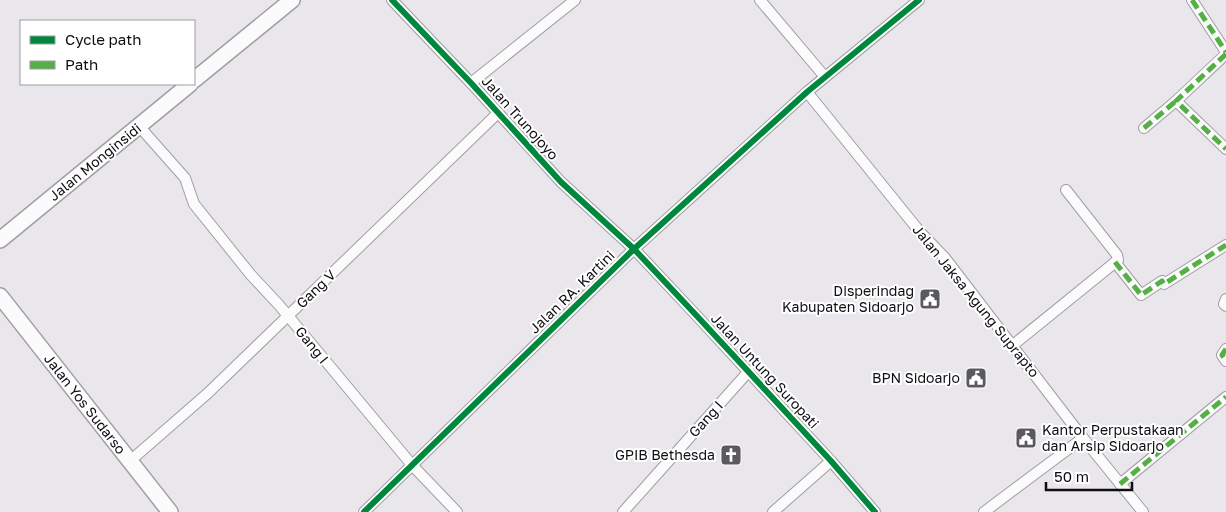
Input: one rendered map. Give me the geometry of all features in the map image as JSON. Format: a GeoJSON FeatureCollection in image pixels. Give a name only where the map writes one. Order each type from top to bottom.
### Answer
{"type":"FeatureCollection","features":[{"type":"Feature","properties":{"kind":"main road"},"geometry":{"type":"LineString","coordinates":[[195,79],[292,0]]}},
{"type":"Feature","properties":{"kind":"main road","name":"Jalan Monginsidi"},"geometry":{"type":"LineString","coordinates":[[0,240],[189,85]]}},
{"type":"Feature","properties":{"kind":"main road","name":"Jalan Yos Sudarso"},"geometry":{"type":"LineString","coordinates":[[0,296],[170,512]]}},
{"type":"Feature","properties":{"kind":"street","name":"Jalan Trunojoyo"},"geometry":{"type":"LineString","coordinates":[[392,0],[561,182],[634,249]]}},
{"type":"Feature","properties":{"kind":"street"},"geometry":{"type":"LineString","coordinates":[[557,0],[563,10]]}},
{"type":"Feature","properties":{"kind":"street"},"geometry":{"type":"LineString","coordinates":[[471,83],[575,0]]}},
{"type":"Feature","properties":{"kind":"street"},"geometry":{"type":"LineString","coordinates":[[760,0],[825,77]]}},
{"type":"Feature","properties":{"kind":"street","name":"Jalan RA. Kartini"},"geometry":{"type":"LineString","coordinates":[[364,512],[634,249],[807,92],[919,0]]}},
{"type":"Feature","properties":{"kind":"street"},"geometry":{"type":"LineString","coordinates":[[1144,128],[1176,101],[1226,53],[1192,0]]}},
{"type":"Feature","properties":{"kind":"street","name":"Jalan Jaksa Agung Suprapto"},"geometry":{"type":"LineString","coordinates":[[807,92],[920,232],[945,258],[1083,438],[1143,512]]}},
{"type":"Feature","properties":{"kind":"street"},"geometry":{"type":"LineString","coordinates":[[1176,101],[1226,149]]}},
{"type":"Feature","properties":{"kind":"street","name":"Gang V"},"geometry":{"type":"LineString","coordinates":[[130,461],[208,393],[498,113]]}},
{"type":"Feature","properties":{"kind":"street","name":"Gang I"},"geometry":{"type":"LineString","coordinates":[[139,126],[185,178],[194,204],[251,276],[288,316],[412,465],[457,512]]}},
{"type":"Feature","properties":{"kind":"street"},"geometry":{"type":"LineString","coordinates":[[1013,345],[1118,260],[1117,255],[1066,190]]}},
{"type":"Feature","properties":{"kind":"street"},"geometry":{"type":"LineString","coordinates":[[1115,262],[1141,295],[1162,282],[1164,284],[1226,245]]}},
{"type":"Feature","properties":{"kind":"street","name":"Jalan Untung Suropati"},"geometry":{"type":"LineString","coordinates":[[634,249],[831,460],[875,512]]}},
{"type":"Feature","properties":{"kind":"street"},"geometry":{"type":"LineString","coordinates":[[1226,299],[1224,304],[1226,306]]}},
{"type":"Feature","properties":{"kind":"street"},"geometry":{"type":"LineString","coordinates":[[1226,349],[1222,355],[1226,361]]}},
{"type":"Feature","properties":{"kind":"street","name":"Gang I"},"geometry":{"type":"LineString","coordinates":[[623,512],[749,371]]}},
{"type":"Feature","properties":{"kind":"street"},"geometry":{"type":"LineString","coordinates":[[1120,484],[1226,397]]}},
{"type":"Feature","properties":{"kind":"street"},"geometry":{"type":"LineString","coordinates":[[984,512],[1083,438]]}},
{"type":"Feature","properties":{"kind":"street"},"geometry":{"type":"LineString","coordinates":[[773,512],[831,460]]}},
{"type":"Feature","properties":{"kind":"marked path"},"geometry":{"type":"LineString","coordinates":[[1192,0],[1226,52]]}},
{"type":"Feature","properties":{"kind":"marked path"},"geometry":{"type":"LineString","coordinates":[[1226,54],[1176,101],[1226,149]]}},
{"type":"Feature","properties":{"kind":"marked path"},"geometry":{"type":"LineString","coordinates":[[1144,128],[1176,101]]}},
{"type":"Feature","properties":{"kind":"marked path"},"geometry":{"type":"LineString","coordinates":[[1115,262],[1141,295],[1162,281],[1164,284],[1226,245]]}},
{"type":"Feature","properties":{"kind":"marked path"},"geometry":{"type":"LineString","coordinates":[[1226,349],[1222,355],[1226,361]]}},
{"type":"Feature","properties":{"kind":"marked path"},"geometry":{"type":"LineString","coordinates":[[1120,484],[1226,397]]}},
{"type":"Feature","properties":{"kind":"cycle path"},"geometry":{"type":"LineString","coordinates":[[392,0],[561,182],[634,249],[831,461],[875,512]]}},
{"type":"Feature","properties":{"kind":"cycle path"},"geometry":{"type":"LineString","coordinates":[[364,512],[634,249],[807,92],[919,0]]}},
{"type":"Feature","properties":{"kind":"place","name":"Disperindag Kabupaten Sidoarjo"},"geometry":{"type":"Point","coordinates":[930,299]}},
{"type":"Feature","properties":{"kind":"place","name":"BPN Sidoarjo"},"geometry":{"type":"Point","coordinates":[976,378]}},
{"type":"Feature","properties":{"kind":"place","name":"Kantor Perpustakaan dan Arsip Sidoarjo"},"geometry":{"type":"Point","coordinates":[1026,438]}},
{"type":"Feature","properties":{"kind":"place","name":"GPIB Bethesda"},"geometry":{"type":"Point","coordinates":[731,455]}}]}
